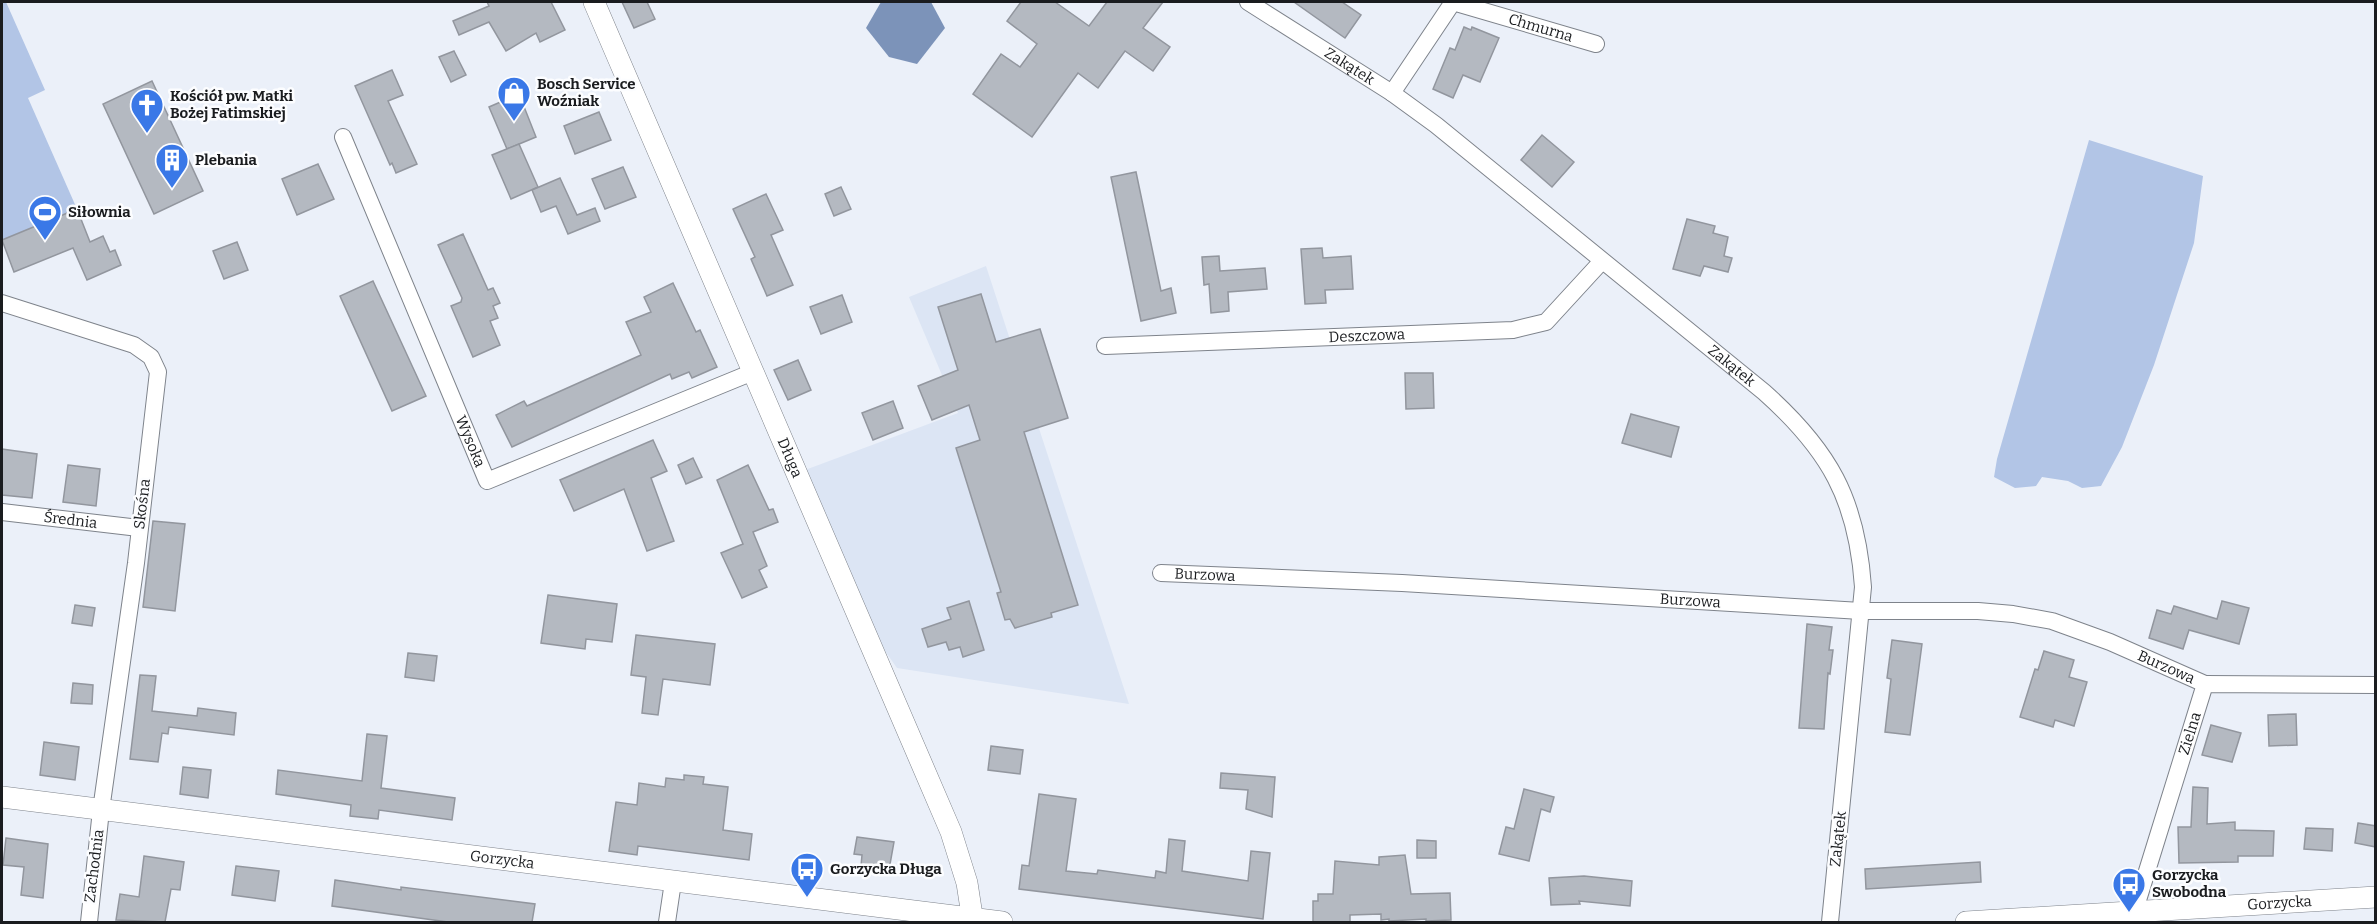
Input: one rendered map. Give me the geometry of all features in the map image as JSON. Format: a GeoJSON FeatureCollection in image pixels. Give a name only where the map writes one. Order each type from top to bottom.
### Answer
{"type":"FeatureCollection","features":[{"type":"Feature","properties":{"kind":"street","name":"Długa"},"geometry":{"type":"LineString","coordinates":[[594,2],[951,832],[967,883],[973,921]]}},
{"type":"Feature","properties":{"kind":"street","name":"Zakątek"},"geometry":{"type":"LineString","coordinates":[[1248,2],[1392,93],[1436,124],[1764,392],[1787,413],[1816,446],[1843,491],[1854,521],[1860,553],[1861,611],[1830,922]]}},
{"type":"Feature","properties":{"kind":"street","name":"Chmurna"},"geometry":{"type":"LineString","coordinates":[[1392,93],[1454,2],[1596,44]]}},
{"type":"Feature","properties":{"kind":"street","name":"Wysoka"},"geometry":{"type":"LineString","coordinates":[[343,137],[487,481],[753,372]]}},
{"type":"Feature","properties":{"kind":"street","name":"Deszczowa"},"geometry":{"type":"LineString","coordinates":[[1105,346],[1513,330],[1546,322],[1602,261]]}},
{"type":"Feature","properties":{"kind":"street","name":"Skośna"},"geometry":{"type":"LineString","coordinates":[[2,303],[134,345],[151,357],[158,372],[136,563],[101,810]]}},
{"type":"Feature","properties":{"kind":"street","name":"Średnia"},"geometry":{"type":"LineString","coordinates":[[2,512],[139,528]]}},
{"type":"Feature","properties":{"kind":"street","name":"Burzowa"},"geometry":{"type":"LineString","coordinates":[[1161,573],[1402,583],[1861,611],[1978,611],[2013,614],[2052,621],[2110,642],[2205,684]]}},
{"type":"Feature","properties":{"kind":"street"},"geometry":{"type":"LineString","coordinates":[[2205,684],[2376,685]]}},
{"type":"Feature","properties":{"kind":"street","name":"Zielna"},"geometry":{"type":"LineString","coordinates":[[2134,913],[2205,684]]}},
{"type":"Feature","properties":{"kind":"street","name":"Gorzycka"},"geometry":{"type":"LineString","coordinates":[[2,797],[973,921],[1002,922]]}},
{"type":"Feature","properties":{"kind":"street","name":"Zachodnia"},"geometry":{"type":"LineString","coordinates":[[89,922],[101,810]]}},
{"type":"Feature","properties":{"kind":"street"},"geometry":{"type":"LineString","coordinates":[[667,922],[673,882]]}},
{"type":"Feature","properties":{"kind":"street","name":"Gorzycka"},"geometry":{"type":"LineString","coordinates":[[1966,922],[2134,913],[2173,916],[2376,897]]}},
{"type":"Feature","properties":{"kind":"shaded area"},"geometry":{"type":"Polygon","coordinates":[[[2,2],[6,2],[45,90],[28,98],[77,209],[2,240],[2,2]]]}},
{"type":"Feature","properties":{"kind":"shaded area"},"geometry":{"type":"Polygon","coordinates":[[[881,2],[931,2],[945,28],[917,64],[889,57],[866,28],[881,2]]]}},
{"type":"Feature","properties":{"kind":"shaded area"},"geometry":{"type":"Polygon","coordinates":[[[2089,140],[2203,176],[2194,243],[2154,365],[2122,447],[2101,486],[2082,488],[2068,481],[2042,477],[2036,486],[2015,488],[1994,477],[1997,459],[2089,140]]]}},
{"type":"Feature","properties":{"kind":"shaded area"},"geometry":{"type":"Polygon","coordinates":[[[986,266],[1129,704],[897,668],[885,651],[805,470],[958,413],[909,297],[986,266]]]}},
{"type":"Feature","properties":{"kind":"building"},"geometry":{"type":"Polygon","coordinates":[[[487,2],[551,2],[565,30],[540,42],[536,33],[506,51],[489,22],[459,35],[453,21],[489,6],[487,2]]]}},
{"type":"Feature","properties":{"kind":"building"},"geometry":{"type":"Polygon","coordinates":[[[622,2],[647,2],[655,19],[634,28],[622,2]]]}},
{"type":"Feature","properties":{"kind":"building"},"geometry":{"type":"Polygon","coordinates":[[[1021,2],[1055,2],[1089,26],[1107,2],[1163,2],[1143,28],[1170,47],[1153,71],[1125,51],[1098,88],[1078,73],[1032,137],[973,94],[1001,54],[1020,67],[1037,44],[1007,21],[1021,2]]]}},
{"type":"Feature","properties":{"kind":"building"},"geometry":{"type":"Polygon","coordinates":[[[1294,2],[1342,2],[1361,15],[1345,38],[1294,2]]]}},
{"type":"Feature","properties":{"kind":"building"},"geometry":{"type":"Polygon","coordinates":[[[1464,27],[1471,30],[1472,27],[1499,38],[1480,82],[1463,75],[1453,98],[1433,89],[1450,48],[1455,50],[1464,27]]]}},
{"type":"Feature","properties":{"kind":"building"},"geometry":{"type":"Polygon","coordinates":[[[454,51],[466,75],[451,82],[439,57],[454,51]]]}},
{"type":"Feature","properties":{"kind":"building"},"geometry":{"type":"Polygon","coordinates":[[[392,70],[403,95],[388,101],[417,164],[396,173],[392,163],[390,165],[355,86],[392,70]]]}},
{"type":"Feature","properties":{"kind":"building","name":"Kościół pw. Matki Bożej Fatimskiej"},"geometry":{"type":"Polygon","coordinates":[[[152,81],[203,191],[154,214],[103,104],[152,81]]]}},
{"type":"Feature","properties":{"kind":"building"},"geometry":{"type":"Polygon","coordinates":[[[519,94],[536,137],[507,149],[489,107],[519,94]]]}},
{"type":"Feature","properties":{"kind":"building"},"geometry":{"type":"Polygon","coordinates":[[[599,112],[611,140],[575,154],[564,126],[599,112]]]}},
{"type":"Feature","properties":{"kind":"building"},"geometry":{"type":"Polygon","coordinates":[[[1542,135],[1574,162],[1552,187],[1521,160],[1542,135]]]}},
{"type":"Feature","properties":{"kind":"building"},"geometry":{"type":"Polygon","coordinates":[[[519,144],[538,187],[511,199],[492,155],[519,144]]]}},
{"type":"Feature","properties":{"kind":"building"},"geometry":{"type":"Polygon","coordinates":[[[318,164],[334,199],[297,215],[282,179],[318,164]]]}},
{"type":"Feature","properties":{"kind":"building"},"geometry":{"type":"Polygon","coordinates":[[[623,167],[636,197],[605,209],[592,179],[623,167]]]}},
{"type":"Feature","properties":{"kind":"building"},"geometry":{"type":"Polygon","coordinates":[[[1136,172],[1161,291],[1171,288],[1176,313],[1141,321],[1111,177],[1136,172]]]}},
{"type":"Feature","properties":{"kind":"building"},"geometry":{"type":"Polygon","coordinates":[[[560,178],[577,215],[595,208],[600,221],[568,234],[556,206],[541,212],[532,190],[560,178]]]}},
{"type":"Feature","properties":{"kind":"building"},"geometry":{"type":"Polygon","coordinates":[[[841,187],[851,209],[834,216],[825,194],[841,187]]]}},
{"type":"Feature","properties":{"kind":"building"},"geometry":{"type":"Polygon","coordinates":[[[766,194],[783,230],[771,235],[793,285],[767,296],[751,259],[755,257],[733,209],[766,194]]]}},
{"type":"Feature","properties":{"kind":"building","name":"Siłownia"},"geometry":{"type":"Polygon","coordinates":[[[77,209],[90,242],[103,236],[110,252],[115,250],[121,265],[87,280],[73,248],[14,272],[2,240],[77,209]]]}},
{"type":"Feature","properties":{"kind":"building"},"geometry":{"type":"Polygon","coordinates":[[[1687,219],[1715,226],[1713,233],[1728,237],[1724,256],[1732,258],[1728,272],[1704,266],[1700,276],[1673,269],[1687,219]]]}},
{"type":"Feature","properties":{"kind":"building"},"geometry":{"type":"Polygon","coordinates":[[[463,234],[488,290],[493,288],[500,303],[493,306],[498,318],[490,321],[500,345],[473,357],[451,306],[461,302],[462,298],[438,245],[463,234]]]}},
{"type":"Feature","properties":{"kind":"building"},"geometry":{"type":"Polygon","coordinates":[[[237,242],[248,270],[224,279],[213,251],[237,242]]]}},
{"type":"Feature","properties":{"kind":"building"},"geometry":{"type":"Polygon","coordinates":[[[1322,248],[1323,258],[1351,256],[1353,289],[1325,290],[1326,303],[1305,304],[1301,249],[1322,248]]]}},
{"type":"Feature","properties":{"kind":"building"},"geometry":{"type":"Polygon","coordinates":[[[1219,256],[1220,271],[1265,268],[1267,289],[1228,292],[1229,311],[1211,313],[1209,284],[1204,285],[1202,257],[1219,256]]]}},
{"type":"Feature","properties":{"kind":"building"},"geometry":{"type":"Polygon","coordinates":[[[373,281],[426,396],[392,411],[340,296],[373,281]]]}},
{"type":"Feature","properties":{"kind":"building"},"geometry":{"type":"Polygon","coordinates":[[[673,283],[696,332],[700,330],[717,367],[692,378],[689,372],[672,379],[670,374],[512,447],[496,415],[524,401],[527,406],[641,355],[626,322],[651,312],[644,297],[673,283]]]}},
{"type":"Feature","properties":{"kind":"building"},"geometry":{"type":"Polygon","coordinates":[[[981,294],[996,342],[1040,329],[1068,418],[1024,432],[1078,605],[1051,613],[1052,617],[1015,628],[1010,619],[1005,620],[997,593],[1001,592],[956,448],[980,440],[969,405],[932,420],[918,386],[958,370],[938,307],[981,294]]]}},
{"type":"Feature","properties":{"kind":"building"},"geometry":{"type":"Polygon","coordinates":[[[842,295],[852,322],[821,334],[810,307],[842,295]]]}},
{"type":"Feature","properties":{"kind":"building"},"geometry":{"type":"Polygon","coordinates":[[[798,360],[811,390],[788,400],[774,370],[798,360]]]}},
{"type":"Feature","properties":{"kind":"building"},"geometry":{"type":"Polygon","coordinates":[[[1405,373],[1433,373],[1434,408],[1406,409],[1405,373]]]}},
{"type":"Feature","properties":{"kind":"building"},"geometry":{"type":"Polygon","coordinates":[[[893,401],[903,428],[873,440],[862,413],[893,401]]]}},
{"type":"Feature","properties":{"kind":"building"},"geometry":{"type":"Polygon","coordinates":[[[1631,414],[1679,427],[1671,457],[1622,443],[1631,414]]]}},
{"type":"Feature","properties":{"kind":"building"},"geometry":{"type":"Polygon","coordinates":[[[653,440],[667,471],[651,478],[674,541],[647,551],[624,489],[574,511],[560,480],[653,440]]]}},
{"type":"Feature","properties":{"kind":"building"},"geometry":{"type":"Polygon","coordinates":[[[2,449],[37,454],[32,498],[2,495],[2,449]]]}},
{"type":"Feature","properties":{"kind":"building"},"geometry":{"type":"Polygon","coordinates":[[[693,458],[702,477],[686,484],[678,465],[693,458]]]}},
{"type":"Feature","properties":{"kind":"building"},"geometry":{"type":"Polygon","coordinates":[[[68,465],[100,469],[96,506],[63,502],[68,465]]]}},
{"type":"Feature","properties":{"kind":"building"},"geometry":{"type":"Polygon","coordinates":[[[748,465],[769,510],[773,509],[778,522],[753,532],[767,566],[759,570],[767,587],[742,598],[721,553],[743,544],[717,480],[748,465]]]}},
{"type":"Feature","properties":{"kind":"building"},"geometry":{"type":"Polygon","coordinates":[[[153,521],[185,524],[175,611],[143,607],[153,521]]]}},
{"type":"Feature","properties":{"kind":"building"},"geometry":{"type":"Polygon","coordinates":[[[548,595],[617,604],[612,642],[586,639],[585,649],[541,643],[548,595]]]}},
{"type":"Feature","properties":{"kind":"building"},"geometry":{"type":"Polygon","coordinates":[[[969,601],[984,650],[963,657],[960,647],[949,650],[946,642],[928,647],[922,629],[951,619],[947,608],[969,601]]]}},
{"type":"Feature","properties":{"kind":"building"},"geometry":{"type":"Polygon","coordinates":[[[2222,601],[2249,608],[2239,644],[2189,630],[2183,649],[2149,638],[2157,610],[2171,614],[2174,606],[2217,619],[2222,601]]]}},
{"type":"Feature","properties":{"kind":"building"},"geometry":{"type":"Polygon","coordinates":[[[75,605],[95,608],[92,626],[72,623],[75,605]]]}},
{"type":"Feature","properties":{"kind":"building"},"geometry":{"type":"Polygon","coordinates":[[[1807,624],[1832,627],[1829,650],[1833,650],[1830,674],[1828,673],[1824,729],[1799,728],[1807,624]]]}},
{"type":"Feature","properties":{"kind":"building"},"geometry":{"type":"Polygon","coordinates":[[[636,635],[715,644],[710,685],[663,679],[658,715],[642,713],[646,677],[631,675],[636,635]]]}},
{"type":"Feature","properties":{"kind":"building"},"geometry":{"type":"Polygon","coordinates":[[[1892,640],[1922,644],[1910,735],[1885,732],[1891,679],[1887,678],[1892,640]]]}},
{"type":"Feature","properties":{"kind":"building"},"geometry":{"type":"Polygon","coordinates":[[[2044,651],[2074,660],[2069,677],[2087,682],[2074,726],[2055,720],[2053,727],[2020,717],[2035,669],[2038,670],[2044,651]]]}},
{"type":"Feature","properties":{"kind":"building"},"geometry":{"type":"Polygon","coordinates":[[[408,653],[437,656],[434,681],[405,677],[408,653]]]}},
{"type":"Feature","properties":{"kind":"building"},"geometry":{"type":"Polygon","coordinates":[[[140,675],[156,676],[152,711],[197,716],[198,708],[236,713],[234,735],[169,727],[168,734],[162,733],[158,762],[130,759],[140,675]]]}},
{"type":"Feature","properties":{"kind":"building"},"geometry":{"type":"Polygon","coordinates":[[[73,683],[93,685],[92,704],[71,703],[73,683]]]}},
{"type":"Feature","properties":{"kind":"building"},"geometry":{"type":"Polygon","coordinates":[[[2296,714],[2297,745],[2269,746],[2268,715],[2296,714]]]}},
{"type":"Feature","properties":{"kind":"building"},"geometry":{"type":"Polygon","coordinates":[[[2211,725],[2241,733],[2232,762],[2202,755],[2211,725]]]}},
{"type":"Feature","properties":{"kind":"building"},"geometry":{"type":"Polygon","coordinates":[[[367,734],[387,736],[381,788],[455,798],[452,820],[379,810],[378,819],[350,816],[351,805],[276,794],[278,770],[362,781],[367,734]]]}},
{"type":"Feature","properties":{"kind":"building"},"geometry":{"type":"Polygon","coordinates":[[[44,742],[79,747],[75,780],[40,775],[44,742]]]}},
{"type":"Feature","properties":{"kind":"building"},"geometry":{"type":"Polygon","coordinates":[[[991,746],[1023,750],[1020,774],[988,770],[991,746]]]}},
{"type":"Feature","properties":{"kind":"building"},"geometry":{"type":"Polygon","coordinates":[[[183,767],[211,770],[208,798],[180,794],[183,767]]]}},
{"type":"Feature","properties":{"kind":"building"},"geometry":{"type":"Polygon","coordinates":[[[1221,773],[1275,777],[1272,817],[1246,809],[1248,790],[1220,788],[1221,773]]]}},
{"type":"Feature","properties":{"kind":"building"},"geometry":{"type":"Polygon","coordinates":[[[684,775],[704,777],[703,784],[728,787],[723,830],[752,834],[749,860],[638,846],[637,855],[609,851],[616,802],[637,805],[639,783],[665,787],[666,778],[684,780],[684,775]]]}},
{"type":"Feature","properties":{"kind":"building"},"geometry":{"type":"Polygon","coordinates":[[[2193,787],[2208,788],[2207,824],[2235,822],[2235,830],[2274,831],[2273,856],[2238,856],[2238,862],[2179,863],[2178,827],[2191,827],[2193,787]]]}},
{"type":"Feature","properties":{"kind":"building"},"geometry":{"type":"Polygon","coordinates":[[[1524,789],[1554,797],[1550,812],[1541,809],[1529,861],[1499,854],[1506,827],[1514,829],[1524,789]]]}},
{"type":"Feature","properties":{"kind":"building"},"geometry":{"type":"Polygon","coordinates":[[[1039,794],[1076,799],[1066,871],[1097,874],[1098,870],[1155,878],[1156,871],[1166,873],[1169,839],[1185,841],[1182,871],[1248,881],[1251,851],[1270,853],[1263,919],[1019,889],[1022,865],[1029,866],[1039,794]]]}},
{"type":"Feature","properties":{"kind":"building"},"geometry":{"type":"Polygon","coordinates":[[[2358,823],[2376,826],[2376,847],[2355,843],[2358,823]]]}},
{"type":"Feature","properties":{"kind":"building"},"geometry":{"type":"Polygon","coordinates":[[[2306,828],[2333,829],[2332,851],[2304,849],[2306,828]]]}},
{"type":"Feature","properties":{"kind":"building"},"geometry":{"type":"Polygon","coordinates":[[[857,837],[894,842],[889,870],[861,866],[862,855],[854,854],[857,837]]]}},
{"type":"Feature","properties":{"kind":"building"},"geometry":{"type":"Polygon","coordinates":[[[6,838],[48,844],[43,898],[21,895],[24,867],[3,865],[6,838]]]}},
{"type":"Feature","properties":{"kind":"building"},"geometry":{"type":"Polygon","coordinates":[[[1417,840],[1436,841],[1436,858],[1417,858],[1417,840]]]}},
{"type":"Feature","properties":{"kind":"building"},"geometry":{"type":"Polygon","coordinates":[[[1405,855],[1411,894],[1450,893],[1451,920],[1389,921],[1389,919],[1381,920],[1381,914],[1350,915],[1350,922],[1313,922],[1313,901],[1318,901],[1318,894],[1333,894],[1335,861],[1379,865],[1379,857],[1405,855]]]}},
{"type":"Feature","properties":{"kind":"building"},"geometry":{"type":"Polygon","coordinates":[[[144,856],[184,862],[180,890],[171,889],[165,922],[116,920],[120,894],[139,897],[144,856]]]}},
{"type":"Feature","properties":{"kind":"building"},"geometry":{"type":"Polygon","coordinates":[[[1980,862],[1981,882],[1866,889],[1865,869],[1980,862]]]}},
{"type":"Feature","properties":{"kind":"building"},"geometry":{"type":"Polygon","coordinates":[[[236,866],[279,871],[275,901],[232,895],[236,866]]]}},
{"type":"Feature","properties":{"kind":"building"},"geometry":{"type":"Polygon","coordinates":[[[1584,876],[1632,881],[1630,906],[1579,901],[1580,904],[1551,905],[1549,878],[1584,876]]]}},
{"type":"Feature","properties":{"kind":"building"},"geometry":{"type":"Polygon","coordinates":[[[335,880],[401,890],[401,887],[535,904],[532,922],[448,922],[332,906],[335,880]]]}},
{"type":"Feature","properties":{"kind":"place","name":"Bosch Service Woźniak"},"geometry":{"type":"Point","coordinates":[514,122]}},
{"type":"Feature","properties":{"kind":"place","name":"Kościół pw. Matki Bożej Fatimskiej"},"geometry":{"type":"Point","coordinates":[147,134]}},
{"type":"Feature","properties":{"kind":"place","name":"Plebania"},"geometry":{"type":"Point","coordinates":[172,189]}},
{"type":"Feature","properties":{"kind":"place","name":"Siłownia"},"geometry":{"type":"Point","coordinates":[45,241]}},
{"type":"Feature","properties":{"kind":"place","name":"Gorzycka Długa"},"geometry":{"type":"Point","coordinates":[807,898]}},
{"type":"Feature","properties":{"kind":"place","name":"Gorzycka Swobodna"},"geometry":{"type":"Point","coordinates":[2129,913]}}]}
